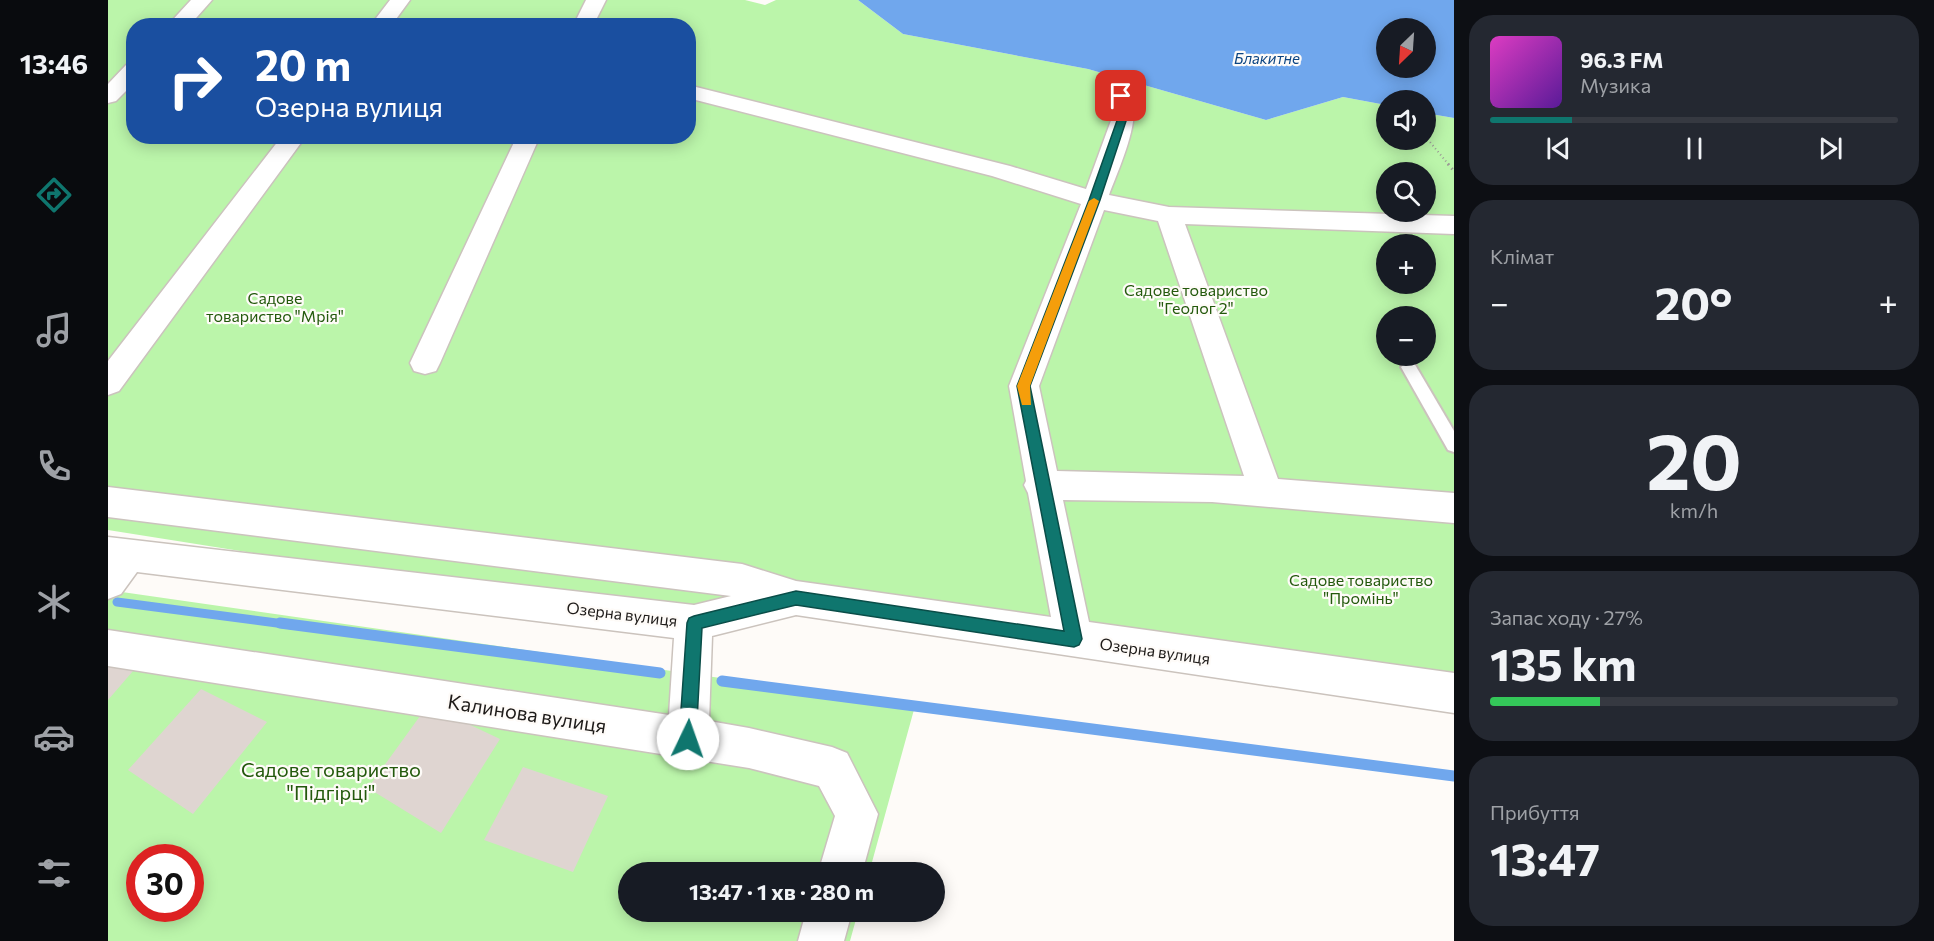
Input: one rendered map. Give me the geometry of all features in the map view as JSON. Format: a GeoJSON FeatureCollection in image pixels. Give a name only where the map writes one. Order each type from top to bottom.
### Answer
{"type":"FeatureCollection","features":[{"type":"Feature","properties":{"kind":"street"},"geometry":{"type":"LineString","coordinates":[[185,18],[202,0]]}},
{"type":"Feature","properties":{"kind":"street"},"geometry":{"type":"LineString","coordinates":[[386,18],[400,0]]}},
{"type":"Feature","properties":{"kind":"street"},"geometry":{"type":"LineString","coordinates":[[587,18],[596,0]]}},
{"type":"Feature","properties":{"kind":"street"},"geometry":{"type":"LineString","coordinates":[[111,90],[126,77]]}},
{"type":"Feature","properties":{"kind":"street"},"geometry":{"type":"LineString","coordinates":[[696,93],[1001,171],[1095,200],[1169,215],[1454,225]]}},
{"type":"Feature","properties":{"kind":"street"},"geometry":{"type":"LineString","coordinates":[[1074,639],[1041,485],[1024,386],[1095,200],[1124,115],[1121,96]]}},
{"type":"Feature","properties":{"kind":"street"},"geometry":{"type":"LineString","coordinates":[[110,377],[289,144]]}},
{"type":"Feature","properties":{"kind":"street"},"geometry":{"type":"LineString","coordinates":[[425,363],[525,144]]}},
{"type":"Feature","properties":{"kind":"street"},"geometry":{"type":"LineString","coordinates":[[1169,215],[1266,493]]}},
{"type":"Feature","properties":{"kind":"street"},"geometry":{"type":"LineString","coordinates":[[1041,485],[1212,488],[1454,508]]}},
{"type":"Feature","properties":{"kind":"street"},"geometry":{"type":"LineString","coordinates":[[108,502],[742,580],[796,598]]}},
{"type":"Feature","properties":{"kind":"street","name":"Озерна вулиця"},"geometry":{"type":"LineString","coordinates":[[115,563],[694,623],[796,598],[1454,693]]}},
{"type":"Feature","properties":{"kind":"street"},"geometry":{"type":"LineString","coordinates":[[688,739],[694,623]]}},
{"type":"Feature","properties":{"kind":"street","name":"Калинова вулиця"},"geometry":{"type":"LineString","coordinates":[[108,648],[749,748],[832,768],[857,814],[843,862]]}},
{"type":"Feature","properties":{"kind":"street"},"geometry":{"type":"LineString","coordinates":[[821,941],[826,922]]}},
{"type":"Feature","properties":{"kind":"lane"},"geometry":{"type":"LineString","coordinates":[[1409,367],[1454,445]]}},
{"type":"Feature","properties":{"kind":"path"},"geometry":{"type":"LineString","coordinates":[[1436,149],[1454,171]]}},
{"type":"Feature","properties":{"kind":"green space"},"geometry":{"type":"Polygon","coordinates":[[[108,0],[745,0],[765,5],[776,0],[858,0],[903,34],[1088,69],[1266,120],[1343,97],[1376,103],[1376,150],[1436,150],[1436,115],[1454,118],[1454,693],[796,598],[694,623],[108,530],[108,0]]]}},
{"type":"Feature","properties":{"kind":"green space","name":"Садове товариство \"Підгірці\""},"geometry":{"type":"Polygon","coordinates":[[[108,590],[915,706],[872,862],[618,862],[618,922],[855,922],[850,941],[108,941],[108,590]]]}},
{"type":"Feature","properties":{"kind":"water","name":"Блакитне"},"geometry":{"type":"Polygon","coordinates":[[[858,0],[1454,0],[1454,118],[1436,115],[1436,90],[1376,90],[1376,103],[1343,97],[1266,120],[1088,69],[903,34],[858,0]]]}},
{"type":"Feature","properties":{"kind":"building"},"geometry":{"type":"Polygon","coordinates":[[[108,659],[133,671],[108,700],[108,659]]]}},
{"type":"Feature","properties":{"kind":"building"},"geometry":{"type":"Polygon","coordinates":[[[201,689],[267,722],[193,814],[128,770],[201,689]]]}},
{"type":"Feature","properties":{"kind":"building"},"geometry":{"type":"Polygon","coordinates":[[[428,705],[500,739],[441,833],[368,788],[428,705]]]}},
{"type":"Feature","properties":{"kind":"building"},"geometry":{"type":"Polygon","coordinates":[[[523,767],[608,796],[573,872],[484,840],[523,767]]]}},
{"type":"Feature","properties":{"kind":"waterway"},"geometry":{"type":"LineString","coordinates":[[117,602],[292,625]]}},
{"type":"Feature","properties":{"kind":"waterway"},"geometry":{"type":"LineString","coordinates":[[280,623],[660,673]]}},
{"type":"Feature","properties":{"kind":"waterway"},"geometry":{"type":"LineString","coordinates":[[722,681],[1454,776]]}},
{"type":"Feature","properties":{"kind":"slow traffic"},"geometry":{"type":"LineString","coordinates":[[1026,402],[1024,386],[1094,201]]}},
{"type":"Feature","properties":{"kind":"route"},"geometry":{"type":"LineString","coordinates":[[688,739],[694,623],[796,598],[1074,639],[1041,485],[1024,386],[1095,200],[1124,115],[1121,96]]}},
{"type":"Feature","properties":{"kind":"park label","name":"Садове товариство \"Геолог 2\""},"geometry":{"type":"Point","coordinates":[1196,299]}},
{"type":"Feature","properties":{"kind":"park label","name":"Садове товариство \"Мрія\""},"geometry":{"type":"Point","coordinates":[275,307]}},
{"type":"Feature","properties":{"kind":"park label","name":"Садове товариство \"Промінь\""},"geometry":{"type":"Point","coordinates":[1361,589]}}]}
